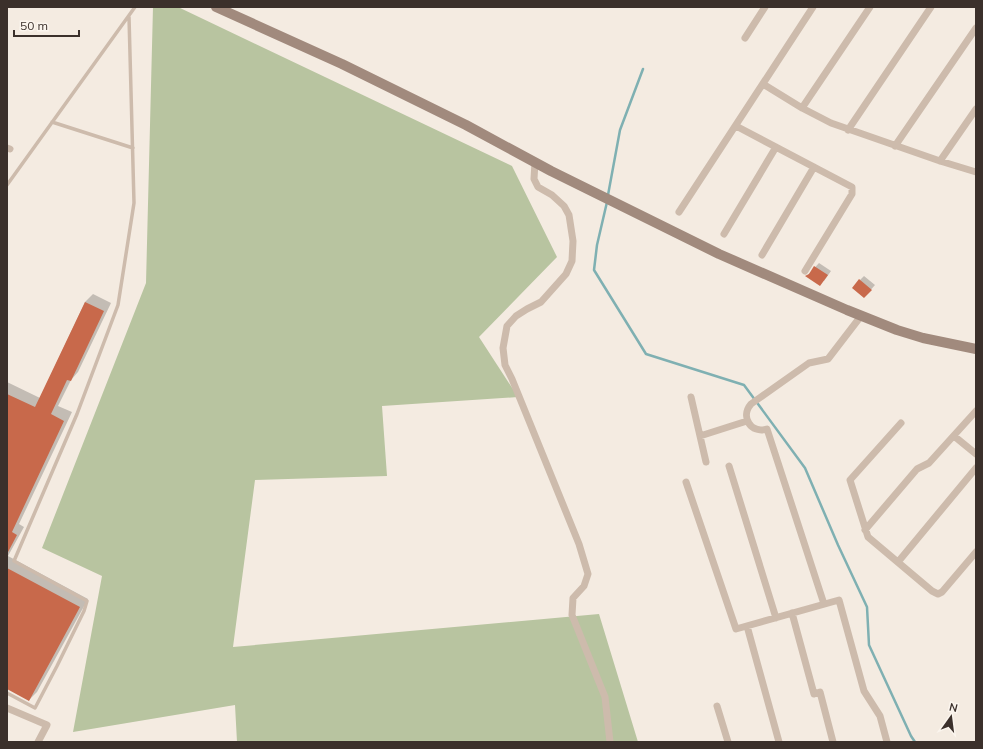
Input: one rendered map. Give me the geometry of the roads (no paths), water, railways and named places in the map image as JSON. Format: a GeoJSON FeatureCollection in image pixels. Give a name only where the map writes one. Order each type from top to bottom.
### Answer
{"type":"FeatureCollection","features":[{"type":"Feature","properties":{"kind":"street"},"geometry":{"type":"LineString","coordinates":[[216,7],[342,64],[466,124],[535,162],[719,254],[861,316],[897,330],[923,338],[976,349]]}},
{"type":"Feature","properties":{"kind":"street"},"geometry":{"type":"LineString","coordinates":[[745,38],[765,7]]}},
{"type":"Feature","properties":{"kind":"street"},"geometry":{"type":"LineString","coordinates":[[679,212],[813,7]]}},
{"type":"Feature","properties":{"kind":"street"},"geometry":{"type":"LineString","coordinates":[[802,108],[870,7]]}},
{"type":"Feature","properties":{"kind":"street"},"geometry":{"type":"LineString","coordinates":[[848,130],[931,7]]}},
{"type":"Feature","properties":{"kind":"street"},"geometry":{"type":"LineString","coordinates":[[895,146],[976,28]]}},
{"type":"Feature","properties":{"kind":"street"},"geometry":{"type":"LineString","coordinates":[[763,84],[802,108],[831,123],[895,146],[976,172]]}},
{"type":"Feature","properties":{"kind":"street"},"geometry":{"type":"LineString","coordinates":[[940,161],[976,109]]}},
{"type":"Feature","properties":{"kind":"street"},"geometry":{"type":"LineString","coordinates":[[736,126],[852,187],[853,191],[805,271]]}},
{"type":"Feature","properties":{"kind":"street"},"geometry":{"type":"LineString","coordinates":[[724,234],[776,147]]}},
{"type":"Feature","properties":{"kind":"street"},"geometry":{"type":"LineString","coordinates":[[535,162],[534,179],[538,187],[552,195],[564,206],[569,215],[573,241],[572,261],[566,274],[541,302],[516,316],[507,326],[503,348],[504,360],[505,366],[512,379],[579,544],[588,574],[584,586],[574,598],[572,616],[604,697],[610,742]]}},
{"type":"Feature","properties":{"kind":"street"},"geometry":{"type":"LineString","coordinates":[[762,255],[814,167]]}},
{"type":"Feature","properties":{"kind":"street"},"geometry":{"type":"LineString","coordinates":[[824,604],[767,429],[756,429],[748,421],[747,410],[751,404],[809,363],[828,359],[861,316]]}},
{"type":"Feature","properties":{"kind":"street"},"geometry":{"type":"LineString","coordinates":[[691,397],[706,462]]}},
{"type":"Feature","properties":{"kind":"street"},"geometry":{"type":"LineString","coordinates":[[865,530],[917,469],[929,463],[976,411]]}},
{"type":"Feature","properties":{"kind":"street"},"geometry":{"type":"LineString","coordinates":[[700,436],[748,421]]}},
{"type":"Feature","properties":{"kind":"street"},"geometry":{"type":"LineString","coordinates":[[901,423],[850,480],[868,537],[932,591],[938,594],[942,592],[976,552]]}},
{"type":"Feature","properties":{"kind":"street"},"geometry":{"type":"LineString","coordinates":[[954,436],[976,454]]}},
{"type":"Feature","properties":{"kind":"street"},"geometry":{"type":"LineString","coordinates":[[729,466],[776,618]]}},
{"type":"Feature","properties":{"kind":"street"},"geometry":{"type":"LineString","coordinates":[[898,562],[976,468]]}},
{"type":"Feature","properties":{"kind":"street"},"geometry":{"type":"LineString","coordinates":[[686,482],[736,629],[839,600],[864,691],[880,716],[887,742]]}},
{"type":"Feature","properties":{"kind":"street"},"geometry":{"type":"LineString","coordinates":[[792,613],[814,694],[820,692],[833,742]]}},
{"type":"Feature","properties":{"kind":"street"},"geometry":{"type":"LineString","coordinates":[[747,626],[779,742]]}},
{"type":"Feature","properties":{"kind":"street"},"geometry":{"type":"LineString","coordinates":[[717,706],[728,742]]}},
{"type":"Feature","properties":{"kind":"street"},"geometry":{"type":"LineString","coordinates":[[7,708],[47,726],[38,742]]}},
{"type":"Feature","properties":{"kind":"lane"},"geometry":{"type":"LineString","coordinates":[[7,185],[135,7]]}},
{"type":"Feature","properties":{"kind":"lane"},"geometry":{"type":"LineString","coordinates":[[7,694],[35,708],[84,611],[87,601],[14,561],[77,414],[118,305],[134,203],[129,17]]}},
{"type":"Feature","properties":{"kind":"lane"},"geometry":{"type":"LineString","coordinates":[[52,122],[133,148]]}},
{"type":"Feature","properties":{"kind":"waterway"},"geometry":{"type":"LineString","coordinates":[[608,195],[620,130],[643,69]]}},
{"type":"Feature","properties":{"kind":"waterway"},"geometry":{"type":"LineString","coordinates":[[607,202],[597,245],[594,270],[646,354],[744,385],[805,468],[838,545],[867,607],[869,645],[915,742]]}}]}
